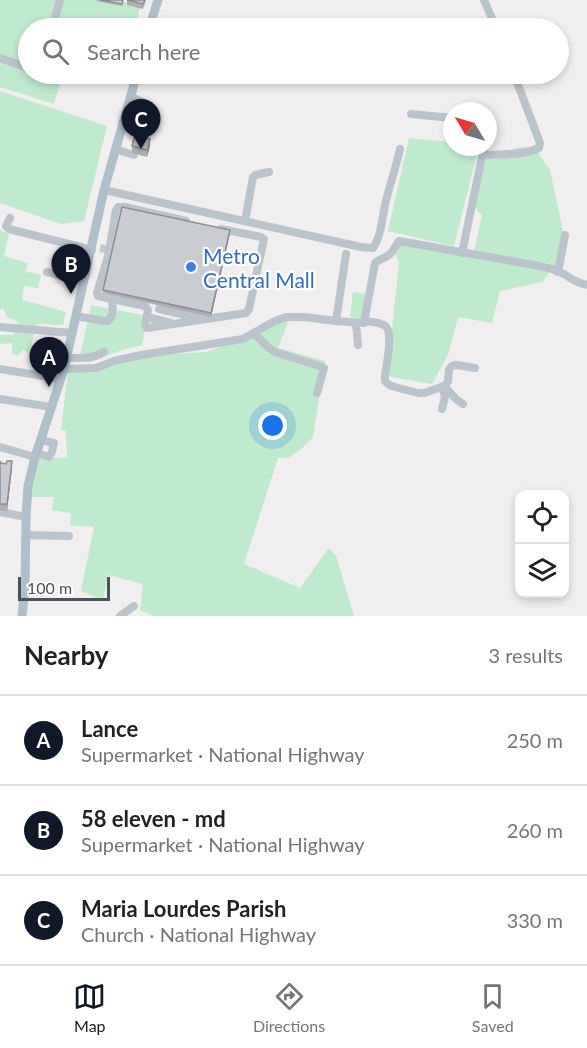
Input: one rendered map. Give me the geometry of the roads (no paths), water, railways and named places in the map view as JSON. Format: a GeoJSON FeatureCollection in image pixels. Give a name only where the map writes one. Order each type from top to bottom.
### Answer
{"type":"FeatureCollection","features":[{"type":"Feature","properties":{"kind":"main road"},"geometry":{"type":"LineString","coordinates":[[153,18],[158,0]]}},
{"type":"Feature","properties":{"kind":"main road"},"geometry":{"type":"LineString","coordinates":[[22,616],[28,486],[67,358],[84,281],[95,248],[104,190],[134,84]]}},
{"type":"Feature","properties":{"kind":"street"},"geometry":{"type":"LineString","coordinates":[[55,18],[60,0]]}},
{"type":"Feature","properties":{"kind":"street"},"geometry":{"type":"LineString","coordinates":[[484,0],[492,18]]}},
{"type":"Feature","properties":{"kind":"street"},"geometry":{"type":"LineString","coordinates":[[0,58],[18,64]]}},
{"type":"Feature","properties":{"kind":"street"},"geometry":{"type":"LineString","coordinates":[[497,152],[517,154],[539,148],[540,143],[518,84]]}},
{"type":"Feature","properties":{"kind":"street"},"geometry":{"type":"LineString","coordinates":[[122,127],[145,131],[149,124],[151,113],[149,105],[130,96]]}},
{"type":"Feature","properties":{"kind":"street"},"geometry":{"type":"LineString","coordinates":[[411,114],[443,117]]}},
{"type":"Feature","properties":{"kind":"street"},"geometry":{"type":"LineString","coordinates":[[115,149],[134,155]]}},
{"type":"Feature","properties":{"kind":"street"},"geometry":{"type":"LineString","coordinates":[[104,190],[373,248],[400,149]]}},
{"type":"Feature","properties":{"kind":"street"},"geometry":{"type":"LineString","coordinates":[[462,253],[482,156]]}},
{"type":"Feature","properties":{"kind":"street"},"geometry":{"type":"LineString","coordinates":[[245,221],[253,177],[269,172]]}},
{"type":"Feature","properties":{"kind":"street"},"geometry":{"type":"LineString","coordinates":[[199,224],[118,207],[98,296],[145,306],[148,310],[147,317],[175,324],[248,312],[264,239],[209,226]]}},
{"type":"Feature","properties":{"kind":"street"},"geometry":{"type":"LineString","coordinates":[[10,219],[6,226],[9,230],[95,248]]}},
{"type":"Feature","properties":{"kind":"street"},"geometry":{"type":"LineString","coordinates":[[558,272],[565,235]]}},
{"type":"Feature","properties":{"kind":"street"},"geometry":{"type":"LineString","coordinates":[[365,321],[375,263],[390,255],[397,243],[402,241],[513,261],[558,272],[571,280],[587,285]]}},
{"type":"Feature","properties":{"kind":"street"},"geometry":{"type":"LineString","coordinates":[[336,321],[346,254]]}},
{"type":"Feature","properties":{"kind":"street"},"geometry":{"type":"LineString","coordinates":[[47,273],[84,281]]}},
{"type":"Feature","properties":{"kind":"street"},"geometry":{"type":"LineString","coordinates":[[76,316],[108,321],[114,306],[112,298]]}},
{"type":"Feature","properties":{"kind":"street"},"geometry":{"type":"LineString","coordinates":[[159,309],[207,320]]}},
{"type":"Feature","properties":{"kind":"street"},"geometry":{"type":"LineString","coordinates":[[0,369],[62,374],[96,368],[141,355],[243,339],[286,317],[383,324],[389,330],[390,342],[385,381],[389,385],[418,393],[443,386],[448,382],[449,369],[452,366],[475,368]]}},
{"type":"Feature","properties":{"kind":"street"},"geometry":{"type":"LineString","coordinates":[[355,322],[358,345]]}},
{"type":"Feature","properties":{"kind":"street"},"geometry":{"type":"LineString","coordinates":[[0,327],[72,333]]}},
{"type":"Feature","properties":{"kind":"street"},"geometry":{"type":"LineString","coordinates":[[254,333],[274,352],[324,368],[317,393]]}},
{"type":"Feature","properties":{"kind":"street"},"geometry":{"type":"LineString","coordinates":[[67,358],[87,359],[104,352]]}},
{"type":"Feature","properties":{"kind":"street"},"geometry":{"type":"LineString","coordinates":[[443,386],[463,404]]}},
{"type":"Feature","properties":{"kind":"street"},"geometry":{"type":"LineString","coordinates":[[442,409],[445,397],[443,386]]}},
{"type":"Feature","properties":{"kind":"street"},"geometry":{"type":"LineString","coordinates":[[0,399],[51,407]]}},
{"type":"Feature","properties":{"kind":"street"},"geometry":{"type":"LineString","coordinates":[[0,447],[49,457],[54,443],[41,440]]}},
{"type":"Feature","properties":{"kind":"street"},"geometry":{"type":"LineString","coordinates":[[0,512],[26,517]]}},
{"type":"Feature","properties":{"kind":"street"},"geometry":{"type":"LineString","coordinates":[[26,535],[69,536]]}},
{"type":"Feature","properties":{"kind":"street"},"geometry":{"type":"LineString","coordinates":[[120,616],[134,606]]}},
{"type":"Feature","properties":{"kind":"tunnel"},"geometry":{"type":"LineString","coordinates":[[100,248],[110,250]]}},
{"type":"Feature","properties":{"kind":"place","name":"Maria Lourdes Parish"},"geometry":{"type":"Point","coordinates":[141,149]}},
{"type":"Feature","properties":{"kind":"place","name":"Metro Central Mall"},"geometry":{"type":"Point","coordinates":[191,267]}},
{"type":"Feature","properties":{"kind":"place","name":"58 eleven - md"},"geometry":{"type":"Point","coordinates":[71,294]}},
{"type":"Feature","properties":{"kind":"place","name":"Lance"},"geometry":{"type":"Point","coordinates":[49,387]}}]}
